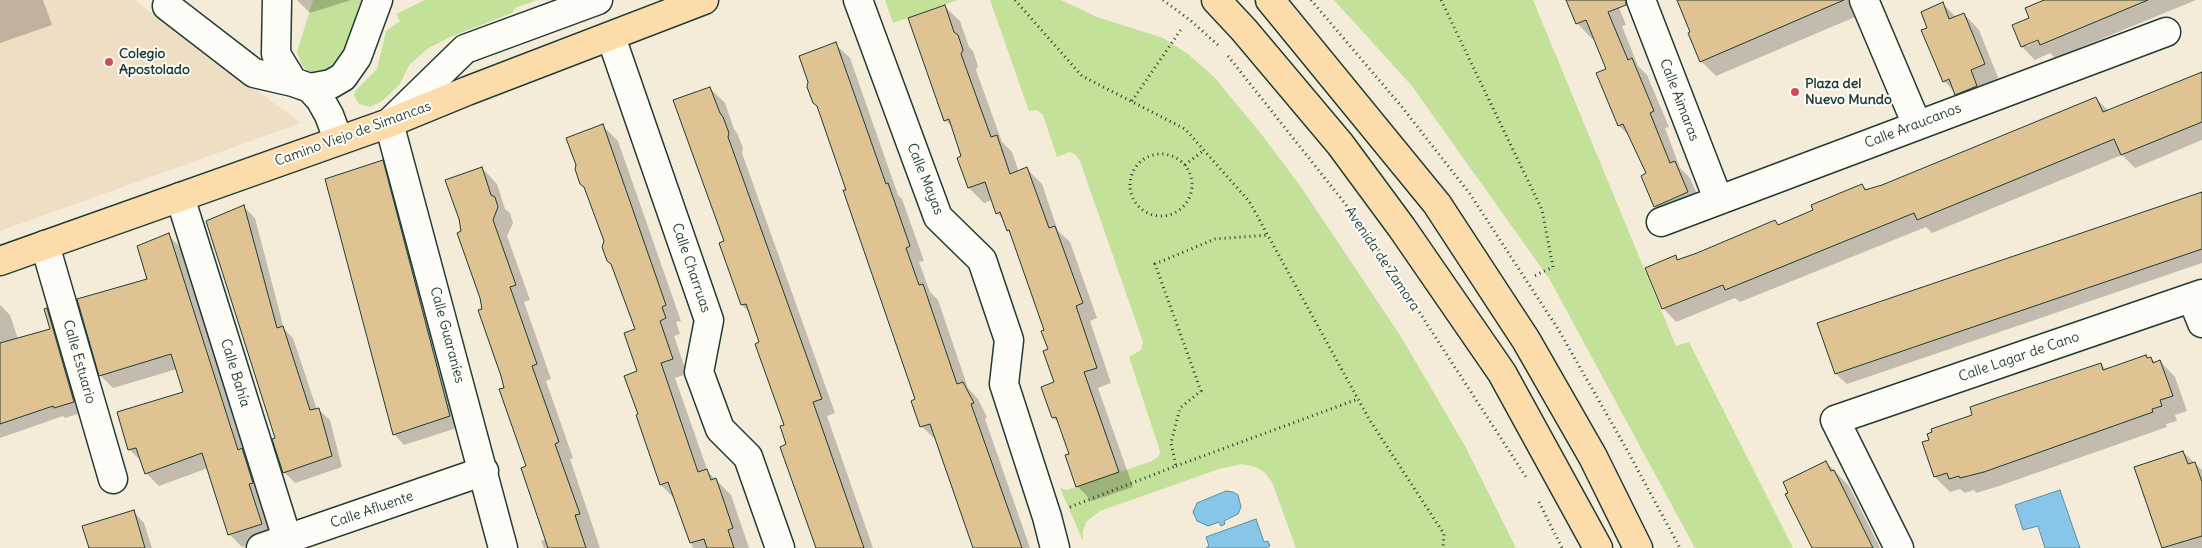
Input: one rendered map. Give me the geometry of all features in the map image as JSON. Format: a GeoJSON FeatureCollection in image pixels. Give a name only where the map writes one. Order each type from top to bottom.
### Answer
{"type":"FeatureCollection","features":[{"type":"Feature","properties":{"kind":"main road","name":"Camino Viejo de Simancas"},"geometry":{"type":"LineString","coordinates":[[0,261],[180,198],[338,139],[389,123],[467,90],[611,37],[704,0]]}},
{"type":"Feature","properties":{"kind":"main road"},"geometry":{"type":"LineString","coordinates":[[1270,0],[1437,204],[1526,340],[1593,457],[1638,548]]}},
{"type":"Feature","properties":{"kind":"main road"},"geometry":{"type":"LineString","coordinates":[[1215,2],[1244,30],[1340,144],[1402,228],[1502,373],[1598,548]]}},
{"type":"Feature","properties":{"kind":"street"},"geometry":{"type":"LineString","coordinates":[[277,0],[276,54],[302,85],[320,99],[329,115],[338,139]]}},
{"type":"Feature","properties":{"kind":"street"},"geometry":{"type":"LineString","coordinates":[[166,6],[254,73],[302,85],[332,84],[343,76],[357,57],[378,0]]}},
{"type":"Feature","properties":{"kind":"street"},"geometry":{"type":"LineString","coordinates":[[389,123],[465,49],[598,0]]}},
{"type":"Feature","properties":{"kind":"street","name":"Calle Mayas"},"geometry":{"type":"LineString","coordinates":[[858,0],[938,216],[982,260],[1009,340],[1004,384],[1048,516],[1055,548]]}},
{"type":"Feature","properties":{"kind":"street","name":"Calle Aimaras"},"geometry":{"type":"LineString","coordinates":[[1640,0],[1718,199]]}},
{"type":"Feature","properties":{"kind":"street"},"geometry":{"type":"LineString","coordinates":[[1864,0],[1916,125]]}},
{"type":"Feature","properties":{"kind":"street","name":"Calle Araucanos"},"geometry":{"type":"LineString","coordinates":[[1661,222],[2166,32]]}},
{"type":"Feature","properties":{"kind":"street","name":"Calle Charruas"},"geometry":{"type":"LineString","coordinates":[[611,37],[709,320],[699,372],[720,429],[748,457],[780,548]]}},
{"type":"Feature","properties":{"kind":"street","name":"Calle Guaraníes"},"geometry":{"type":"LineString","coordinates":[[389,123],[484,471],[503,548]]}},
{"type":"Feature","properties":{"kind":"street","name":"Calle Bahía"},"geometry":{"type":"LineString","coordinates":[[180,198],[288,544]]}},
{"type":"Feature","properties":{"kind":"street","name":"Calle Estuario"},"geometry":{"type":"LineString","coordinates":[[45,245],[113,479]]}},
{"type":"Feature","properties":{"kind":"street"},"geometry":{"type":"LineString","coordinates":[[2197,296],[2202,323]]}},
{"type":"Feature","properties":{"kind":"street","name":"Calle Lagar de Cano"},"geometry":{"type":"LineString","coordinates":[[1899,548],[1835,420],[2197,296]]}},
{"type":"Feature","properties":{"kind":"street","name":"Calle Afluente"},"geometry":{"type":"LineString","coordinates":[[261,548],[288,544],[484,471]]}},
{"type":"Feature","properties":{"kind":"path"},"geometry":{"type":"LineString","coordinates":[[1015,0],[1082,76],[1185,129],[1249,201],[1369,419],[1444,534],[1443,548]]}},
{"type":"Feature","properties":{"kind":"path","name":"Avenida de Zamora"},"geometry":{"type":"LineString","coordinates":[[1163,0],[1190,20],[1222,50],[1366,230],[1530,483]]}},
{"type":"Feature","properties":{"kind":"path"},"geometry":{"type":"LineString","coordinates":[[1441,0],[1542,210],[1553,267],[1534,276]]}},
{"type":"Feature","properties":{"kind":"path"},"geometry":{"type":"LineString","coordinates":[[1132,101],[1182,28]]}},
{"type":"Feature","properties":{"kind":"path"},"geometry":{"type":"LineString","coordinates":[[1185,165],[1204,150]]}},
{"type":"Feature","properties":{"kind":"path"},"geometry":{"type":"LineString","coordinates":[[1163,154],[1178,158],[1185,165],[1190,174],[1192,185],[1190,196],[1181,208],[1168,216],[1157,216],[1147,213],[1138,207],[1129,189],[1133,169],[1140,162],[1148,156],[1163,154]]}},
{"type":"Feature","properties":{"kind":"path"},"geometry":{"type":"LineString","coordinates":[[1176,466],[1172,443],[1180,408],[1201,391],[1156,264],[1215,239],[1268,235]]}},
{"type":"Feature","properties":{"kind":"path"},"geometry":{"type":"LineString","coordinates":[[1048,516],[1176,466],[1358,399]]}},
{"type":"Feature","properties":{"kind":"path"},"geometry":{"type":"LineString","coordinates":[[1538,499],[1562,548]]}},
{"type":"Feature","properties":{"kind":"shaded area","name":"Colegio Apostolado"},"geometry":{"type":"Polygon","coordinates":[[[0,0],[134,0],[301,123],[0,231],[0,0]]]}},
{"type":"Feature","properties":{"kind":"green space"},"geometry":{"type":"Polygon","coordinates":[[[313,0],[368,0],[344,61],[325,72],[315,73],[308,71],[302,66],[297,52],[313,0]]]}},
{"type":"Feature","properties":{"kind":"green space"},"geometry":{"type":"Polygon","coordinates":[[[425,0],[537,0],[515,8],[512,13],[450,37],[427,49],[409,65],[400,84],[382,101],[370,107],[359,104],[354,96],[355,91],[377,69],[386,31],[400,21],[396,14],[425,0]]]}},
{"type":"Feature","properties":{"kind":"green space"},"geometry":{"type":"Polygon","coordinates":[[[885,0],[958,0],[893,23],[885,0]]]}},
{"type":"Feature","properties":{"kind":"green space"},"geometry":{"type":"Polygon","coordinates":[[[990,0],[1061,0],[1097,17],[1163,38],[1188,54],[1214,77],[1262,135],[1301,187],[1400,335],[1465,446],[1516,548],[1296,548],[1272,482],[1264,472],[1256,467],[1241,464],[1219,469],[1100,511],[1086,522],[1083,531],[1083,541],[1060,488],[1067,490],[1152,461],[1159,456],[1160,451],[1129,357],[1141,350],[1143,342],[1080,161],[1076,155],[1070,152],[1057,157],[1043,115],[1037,110],[1029,111],[990,0]]]}},
{"type":"Feature","properties":{"kind":"green space"},"geometry":{"type":"Polygon","coordinates":[[[1334,0],[1533,0],[1676,346],[1689,342],[1793,548],[1695,548],[1550,280],[1412,86],[1334,0]]]}},
{"type":"Feature","properties":{"kind":"water"},"geometry":{"type":"Polygon","coordinates":[[[2060,490],[2080,548],[2045,548],[2038,526],[2023,530],[2015,505],[2060,490]]]}},
{"type":"Feature","properties":{"kind":"water"},"geometry":{"type":"Polygon","coordinates":[[[1226,491],[1238,495],[1241,507],[1238,514],[1224,521],[1225,524],[1221,526],[1219,522],[1208,526],[1197,521],[1193,512],[1197,503],[1226,491]]]}},
{"type":"Feature","properties":{"kind":"water"},"geometry":{"type":"Polygon","coordinates":[[[1256,519],[1264,542],[1268,541],[1270,546],[1266,548],[1206,548],[1209,546],[1206,537],[1256,519]]]}},
{"type":"Feature","properties":{"kind":"building"},"geometry":{"type":"Polygon","coordinates":[[[1566,0],[1626,0],[1626,5],[1608,12],[1628,60],[1632,58],[1654,111],[1650,113],[1670,163],[1675,161],[1688,192],[1654,207],[1641,176],[1646,173],[1623,124],[1618,126],[1596,73],[1606,69],[1586,20],[1576,24],[1566,0]]]}},
{"type":"Feature","properties":{"kind":"building"},"geometry":{"type":"Polygon","coordinates":[[[1677,0],[1844,0],[1700,62],[1677,0]]]}},
{"type":"Feature","properties":{"kind":"building"},"geometry":{"type":"Polygon","coordinates":[[[2044,0],[2148,0],[2040,45],[2038,40],[2021,47],[2012,25],[2029,18],[2025,8],[2044,0]]]}},
{"type":"Feature","properties":{"kind":"building"},"geometry":{"type":"Polygon","coordinates":[[[1943,2],[1949,19],[1964,13],[1985,64],[1971,70],[1977,86],[1955,95],[1949,79],[1943,82],[1921,30],[1927,28],[1921,12],[1943,2]]]}},
{"type":"Feature","properties":{"kind":"building"},"geometry":{"type":"Polygon","coordinates":[[[945,5],[954,32],[958,35],[963,50],[961,54],[991,137],[997,135],[1010,174],[1027,167],[1049,228],[1055,226],[1083,303],[1076,306],[1097,368],[1084,372],[1119,472],[1076,487],[1065,455],[1069,454],[1056,417],[1052,418],[1041,387],[1054,382],[1043,351],[1048,349],[1041,331],[1044,330],[1009,230],[1007,231],[1000,212],[996,214],[985,182],[968,188],[957,158],[961,156],[949,119],[944,121],[908,18],[945,5]]]}},
{"type":"Feature","properties":{"kind":"building"},"geometry":{"type":"Polygon","coordinates":[[[836,42],[910,246],[906,248],[919,285],[923,284],[957,384],[963,382],[974,403],[971,404],[1022,548],[973,548],[930,424],[920,427],[911,401],[915,399],[843,190],[846,190],[817,106],[813,103],[807,87],[808,82],[799,56],[836,42]]]}},
{"type":"Feature","properties":{"kind":"building"},"geometry":{"type":"Polygon","coordinates":[[[2202,72],[2202,122],[2121,155],[2114,139],[1917,220],[1914,213],[1725,290],[1723,285],[1662,309],[1645,268],[1676,255],[1677,260],[1697,253],[1775,220],[1778,225],[1813,210],[1811,205],[1862,184],[1865,190],[1882,185],[2096,97],[2103,112],[2202,72]]]}},
{"type":"Feature","properties":{"kind":"building"},"geometry":{"type":"Polygon","coordinates":[[[710,87],[729,133],[728,137],[822,399],[813,402],[864,548],[816,548],[780,447],[786,444],[780,426],[784,425],[755,344],[759,342],[746,304],[741,305],[719,243],[724,241],[673,100],[710,87]]]}},
{"type":"Feature","properties":{"kind":"building"},"geometry":{"type":"Polygon","coordinates":[[[603,124],[666,305],[662,307],[666,318],[660,321],[673,359],[661,363],[698,472],[707,469],[711,480],[716,478],[733,528],[728,530],[734,548],[707,548],[704,539],[690,543],[668,482],[660,485],[636,415],[638,414],[624,376],[637,371],[624,333],[635,329],[611,264],[607,261],[602,247],[604,241],[584,187],[580,184],[575,169],[576,165],[566,138],[603,124]]]}},
{"type":"Feature","properties":{"kind":"building"},"geometry":{"type":"Polygon","coordinates":[[[383,160],[450,416],[393,435],[325,179],[383,160]]]}},
{"type":"Feature","properties":{"kind":"building"},"geometry":{"type":"Polygon","coordinates":[[[482,167],[491,195],[495,197],[498,207],[493,220],[516,285],[510,287],[537,364],[532,366],[559,442],[555,444],[580,514],[575,515],[586,548],[548,548],[521,468],[526,466],[499,389],[504,388],[501,376],[478,310],[482,309],[480,298],[457,233],[461,231],[459,219],[445,180],[482,167]]]}},
{"type":"Feature","properties":{"kind":"building"},"geometry":{"type":"Polygon","coordinates":[[[2202,192],[2202,249],[1835,374],[1817,323],[2202,192]]]}},
{"type":"Feature","properties":{"kind":"building"},"geometry":{"type":"Polygon","coordinates":[[[244,205],[277,328],[283,326],[310,410],[319,408],[332,456],[283,473],[272,439],[275,438],[206,221],[244,205]]]}},
{"type":"Feature","properties":{"kind":"building"},"geometry":{"type":"Polygon","coordinates":[[[169,233],[238,450],[242,448],[253,483],[249,484],[262,524],[228,535],[202,453],[145,474],[136,448],[128,450],[117,412],[183,392],[171,354],[99,376],[77,299],[147,279],[137,246],[169,233]]]}},
{"type":"Feature","properties":{"kind":"building"},"geometry":{"type":"Polygon","coordinates":[[[47,308],[74,402],[54,408],[53,406],[0,424],[0,343],[50,329],[44,309],[47,308]]]}},
{"type":"Feature","properties":{"kind":"building"},"geometry":{"type":"Polygon","coordinates":[[[2146,355],[2147,358],[2151,357],[2153,363],[2160,360],[2173,396],[2160,400],[2162,406],[2152,409],[2153,412],[1984,472],[1960,478],[1959,476],[1949,479],[1947,473],[1934,477],[1922,442],[1929,440],[1927,434],[1932,432],[1931,429],[1972,415],[1970,407],[2101,363],[2103,370],[2146,355]]]}},
{"type":"Feature","properties":{"kind":"building"},"geometry":{"type":"Polygon","coordinates":[[[2183,451],[2188,464],[2195,462],[2202,482],[2202,536],[2162,548],[2134,467],[2183,451]]]}},
{"type":"Feature","properties":{"kind":"building"},"geometry":{"type":"Polygon","coordinates":[[[1826,461],[1831,471],[1834,470],[1873,548],[1812,548],[1785,494],[1788,493],[1783,482],[1826,461]]]}},
{"type":"Feature","properties":{"kind":"building"},"geometry":{"type":"Polygon","coordinates":[[[134,510],[145,548],[89,548],[82,526],[134,510]]]}},
{"type":"Feature","properties":{"kind":"place","name":"Colegio Apostolado"},"geometry":{"type":"Point","coordinates":[109,62]}},
{"type":"Feature","properties":{"kind":"place","name":"Plaza del Nuevo Mundo"},"geometry":{"type":"Point","coordinates":[1795,92]}}]}
